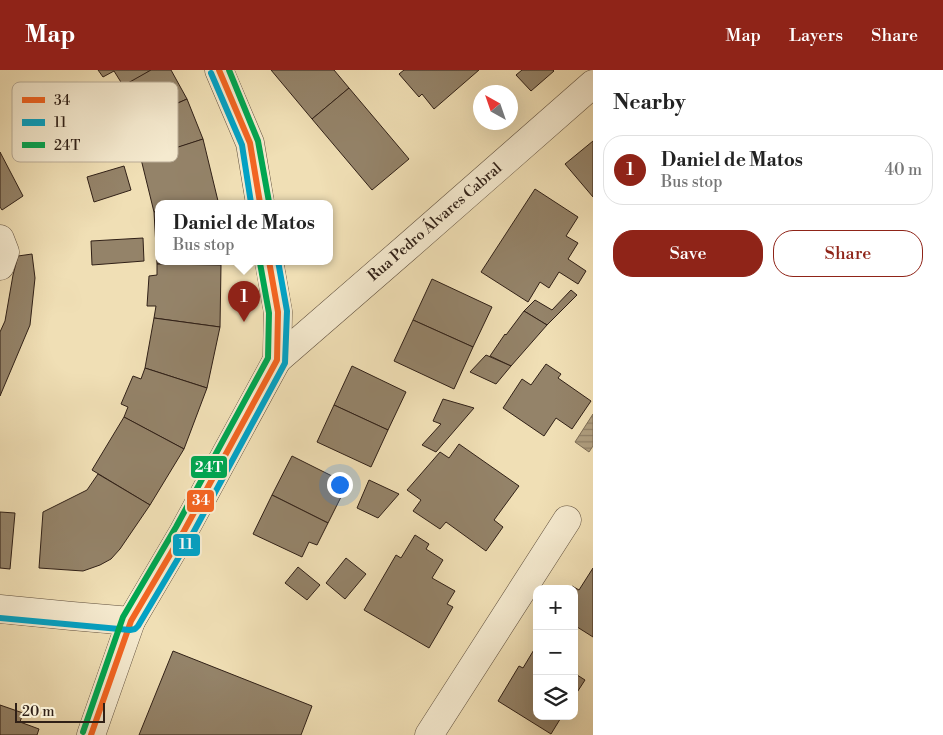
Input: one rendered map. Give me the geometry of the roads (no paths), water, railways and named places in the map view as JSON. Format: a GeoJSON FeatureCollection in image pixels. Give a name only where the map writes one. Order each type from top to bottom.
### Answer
{"type":"FeatureCollection","features":[{"type":"Feature","properties":{"kind":"street"},"geometry":{"type":"LineString","coordinates":[[219,70],[250,144],[259,200]]}},
{"type":"Feature","properties":{"kind":"street","name":"Rua Pedro Álvares Cabral"},"geometry":{"type":"LineString","coordinates":[[277,360],[593,84]]}},
{"type":"Feature","properties":{"kind":"street"},"geometry":{"type":"LineString","coordinates":[[0,239],[5,252],[0,266]]}},
{"type":"Feature","properties":{"kind":"street"},"geometry":{"type":"LineString","coordinates":[[91,735],[132,621],[184,531],[277,360],[278,312],[270,265]]}},
{"type":"Feature","properties":{"kind":"street"},"geometry":{"type":"LineString","coordinates":[[430,735],[567,520]]}},
{"type":"Feature","properties":{"kind":"street"},"geometry":{"type":"LineString","coordinates":[[0,609],[132,621]]}},
{"type":"Feature","properties":{"kind":"place","name":"Daniel de Matos"},"geometry":{"type":"Point","coordinates":[244,322]}}]}
